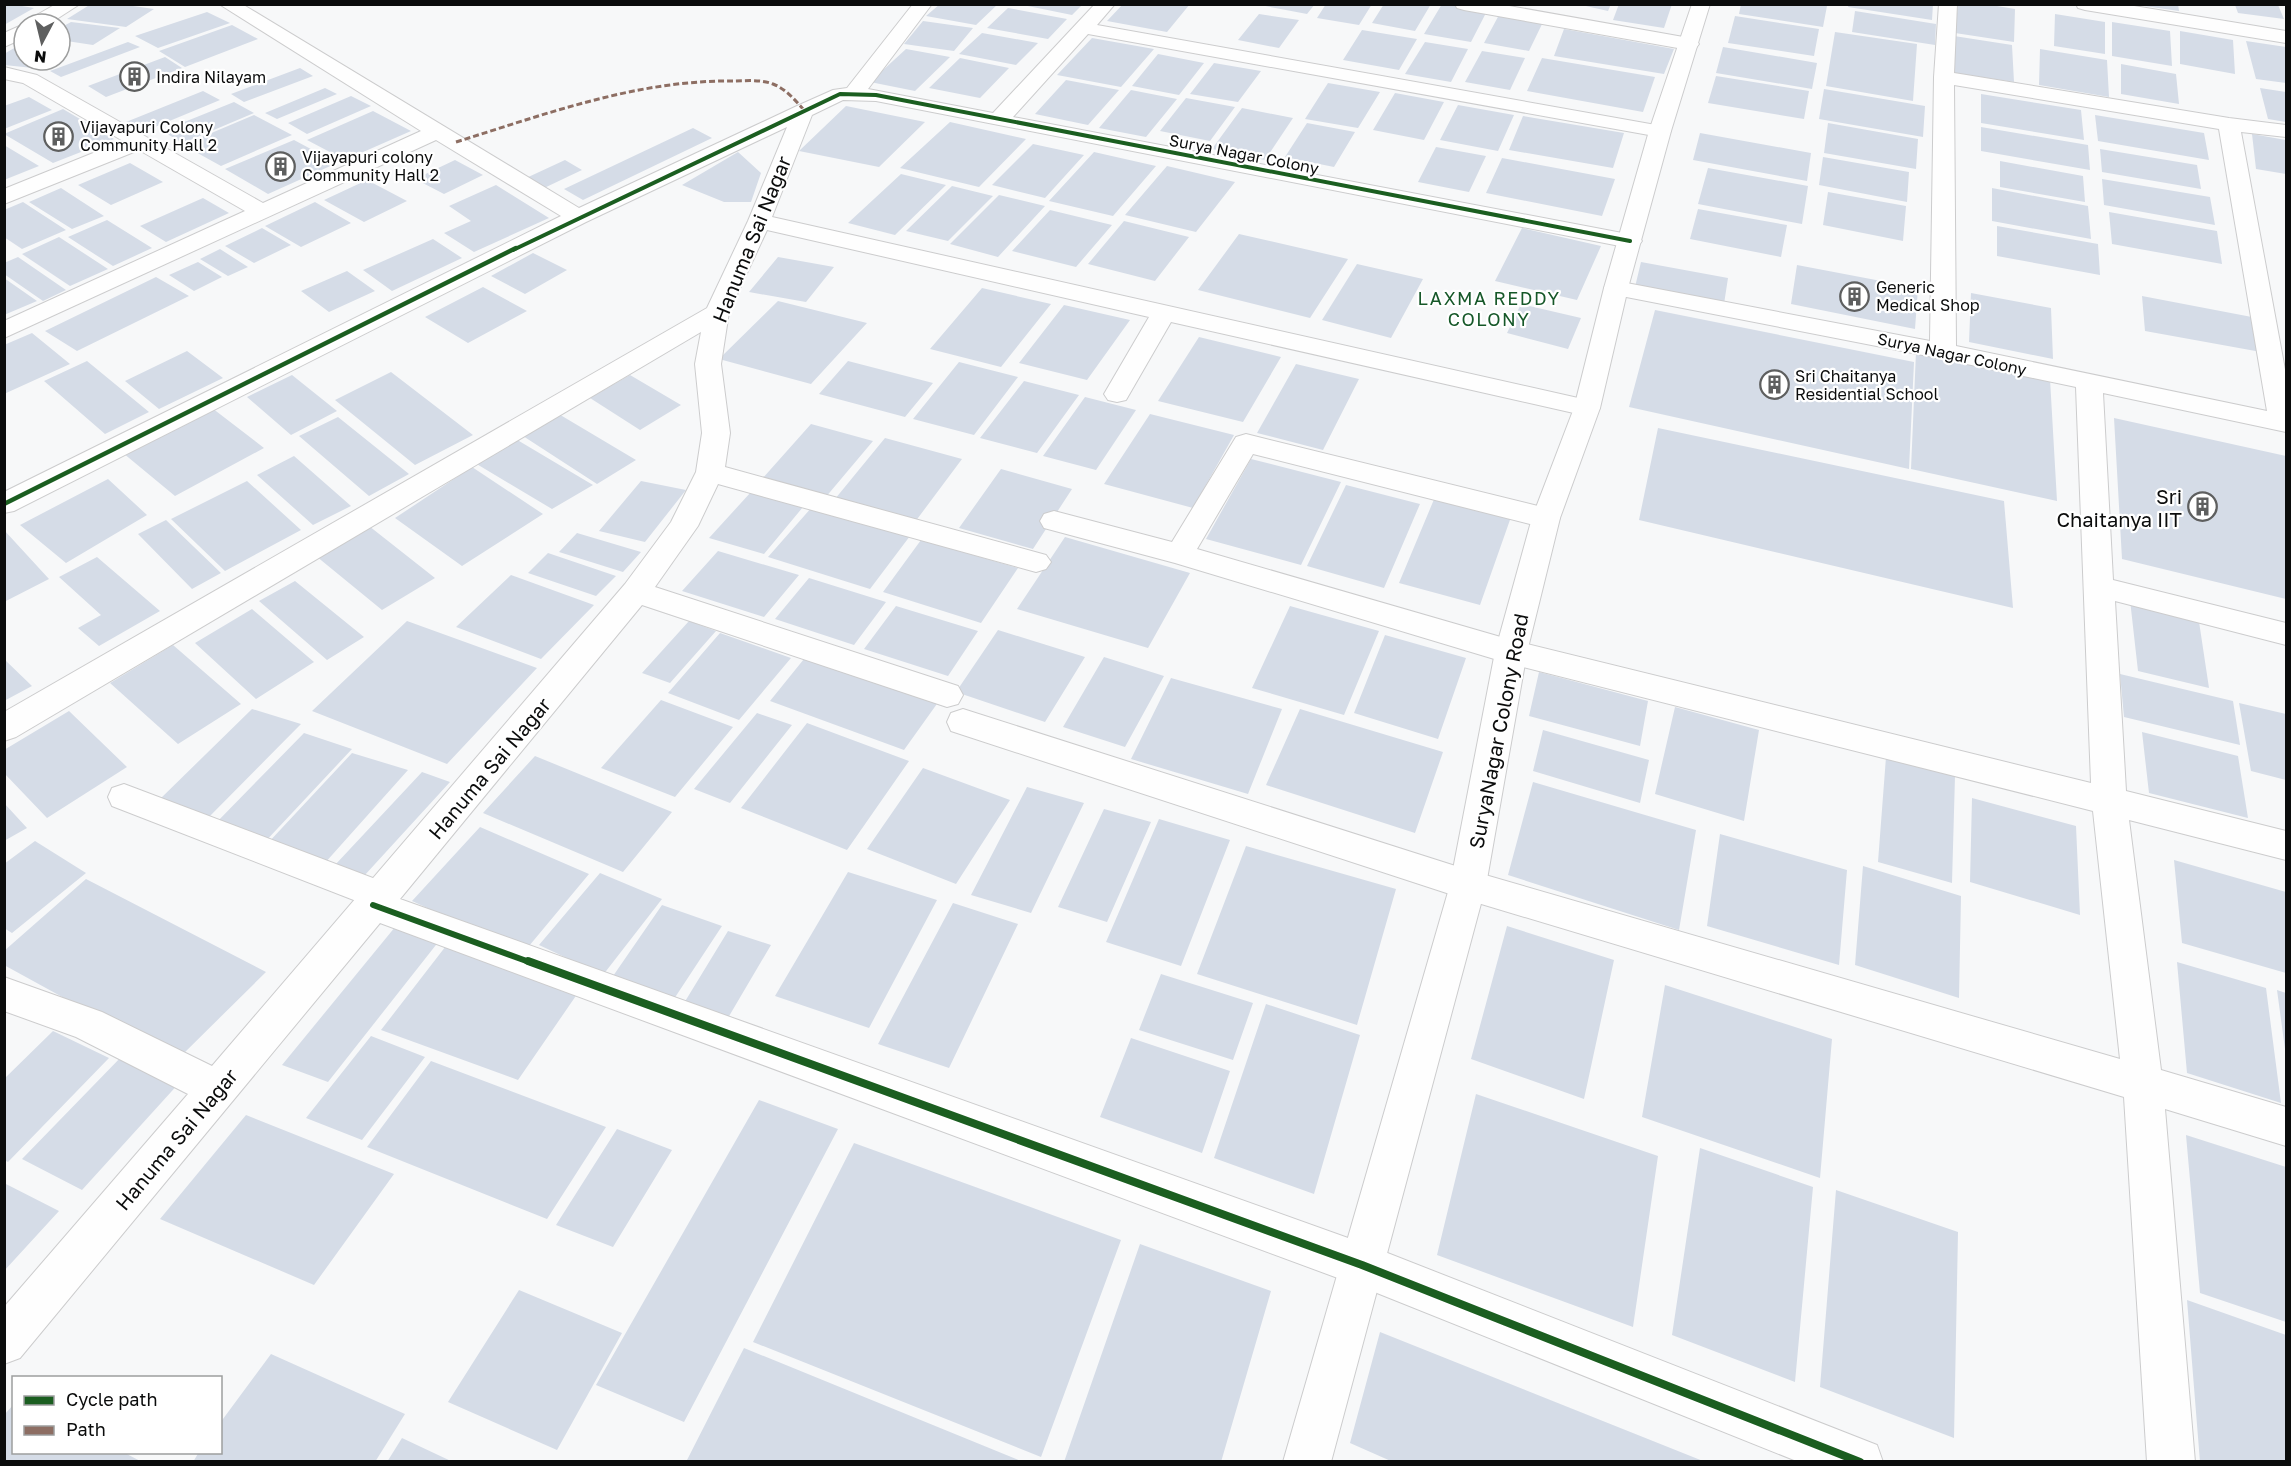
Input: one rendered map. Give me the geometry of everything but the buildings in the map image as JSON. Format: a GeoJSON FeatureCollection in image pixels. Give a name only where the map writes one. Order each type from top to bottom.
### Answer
{"type":"FeatureCollection","features":[{"type":"Feature","properties":{"kind":"street"},"geometry":{"type":"LineString","coordinates":[[57,12],[71,4]]}},
{"type":"Feature","properties":{"kind":"street"},"geometry":{"type":"LineString","coordinates":[[228,4],[578,217]]}},
{"type":"Feature","properties":{"kind":"street"},"geometry":{"type":"LineString","coordinates":[[4,504],[578,217],[804,110],[840,94],[854,93],[923,4]]}},
{"type":"Feature","properties":{"kind":"street"},"geometry":{"type":"LineString","coordinates":[[998,120],[1106,4]]}},
{"type":"Feature","properties":{"kind":"street"},"geometry":{"type":"LineString","coordinates":[[1464,4],[1689,44]]}},
{"type":"Feature","properties":{"kind":"street","name":"SuryaNagar Colony Road"},"geometry":{"type":"LineString","coordinates":[[1307,1461],[1468,885],[1511,652],[1546,518],[1587,408],[1616,288],[1660,131],[1701,4]]}},
{"type":"Feature","properties":{"kind":"street"},"geometry":{"type":"LineString","coordinates":[[1943,351],[1944,77],[1948,4]]}},
{"type":"Feature","properties":{"kind":"street"},"geometry":{"type":"LineString","coordinates":[[2085,4],[2201,13],[2286,37]]}},
{"type":"Feature","properties":{"kind":"street"},"geometry":{"type":"LineString","coordinates":[[1084,28],[1660,131]]}},
{"type":"Feature","properties":{"kind":"street"},"geometry":{"type":"LineString","coordinates":[[4,74],[30,79],[138,143],[262,212]]}},
{"type":"Feature","properties":{"kind":"street"},"geometry":{"type":"LineString","coordinates":[[1944,77],[2229,124],[2286,131]]}},
{"type":"Feature","properties":{"kind":"street","name":"Surya Nagar Colony"},"geometry":{"type":"LineString","coordinates":[[854,93],[876,95],[1630,241]]}},
{"type":"Feature","properties":{"kind":"street","name":"Hanuma Sai Nagar"},"geometry":{"type":"LineString","coordinates":[[4,1342],[636,592],[684,526],[710,472],[716,433],[708,364],[717,312],[759,221],[804,110]]}},
{"type":"Feature","properties":{"kind":"street"},"geometry":{"type":"LineString","coordinates":[[2229,124],[2284,424]]}},
{"type":"Feature","properties":{"kind":"street"},"geometry":{"type":"LineString","coordinates":[[4,331],[438,131]]}},
{"type":"Feature","properties":{"kind":"street"},"geometry":{"type":"LineString","coordinates":[[4,197],[138,143]]}},
{"type":"Feature","properties":{"kind":"street"},"geometry":{"type":"LineString","coordinates":[[759,221],[1587,408]]}},
{"type":"Feature","properties":{"kind":"street","name":"Surya Nagar Colony"},"geometry":{"type":"LineString","coordinates":[[1616,288],[1943,351],[2284,424]]}},
{"type":"Feature","properties":{"kind":"street"},"geometry":{"type":"LineString","coordinates":[[4,728],[717,312]]}},
{"type":"Feature","properties":{"kind":"street"},"geometry":{"type":"LineString","coordinates":[[1117,394],[1164,313]]}},
{"type":"Feature","properties":{"kind":"street"},"geometry":{"type":"LineString","coordinates":[[2089,382],[2109,800],[2143,1083],[2171,1461]]}},
{"type":"Feature","properties":{"kind":"street"},"geometry":{"type":"LineString","coordinates":[[1179,554],[1246,442],[1546,518]]}},
{"type":"Feature","properties":{"kind":"street"},"geometry":{"type":"LineString","coordinates":[[710,472],[1036,562]]}},
{"type":"Feature","properties":{"kind":"street"},"geometry":{"type":"LineString","coordinates":[[1054,521],[1179,554],[1511,652],[2286,845]]}},
{"type":"Feature","properties":{"kind":"street"},"geometry":{"type":"LineString","coordinates":[[2100,587],[2286,634]]}},
{"type":"Feature","properties":{"kind":"street"},"geometry":{"type":"LineString","coordinates":[[636,592],[955,709],[1468,885],[2286,1126]]}},
{"type":"Feature","properties":{"kind":"street"},"geometry":{"type":"LineString","coordinates":[[377,900],[1362,1265],[1860,1461]]}},
{"type":"Feature","properties":{"kind":"street"},"geometry":{"type":"LineString","coordinates":[[4,994],[88,1024],[218,1089]]}},
{"type":"Feature","properties":{"kind":"lane"},"geometry":{"type":"LineString","coordinates":[[124,797],[377,900]]}},
{"type":"Feature","properties":{"kind":"marked path"},"geometry":{"type":"LineString","coordinates":[[456,142],[597,100],[671,84],[706,81],[769,83],[786,92],[804,110]]}},
{"type":"Feature","properties":{"kind":"cycle path"},"geometry":{"type":"LineString","coordinates":[[4,504],[578,217],[840,94],[876,95],[1630,241]]}},
{"type":"Feature","properties":{"kind":"cycle path"},"geometry":{"type":"LineString","coordinates":[[373,905],[1362,1265],[1860,1462]]}},
{"type":"Feature","properties":{"kind":"place","name":"Indira Nilayam"},"geometry":{"type":"Point","coordinates":[135,77]}},
{"type":"Feature","properties":{"kind":"place","name":"Vijayapuri Colony Community Hall 2"},"geometry":{"type":"Point","coordinates":[59,136]}},
{"type":"Feature","properties":{"kind":"place","name":"Vijayapuri colony Community Hall 2"},"geometry":{"type":"Point","coordinates":[281,166]}},
{"type":"Feature","properties":{"kind":"place","name":"Generic Medical Shop"},"geometry":{"type":"Point","coordinates":[1855,296]}},
{"type":"Feature","properties":{"kind":"place","name":"Sri Chaitanya Residential School"},"geometry":{"type":"Point","coordinates":[1774,385]}},
{"type":"Feature","properties":{"kind":"place","name":"Sri Chaitanya IIT"},"geometry":{"type":"Point","coordinates":[2203,507]}},
{"type":"Feature","properties":{"kind":"district","name":"LAXMA REDDY COLONY"},"geometry":{"type":"Point","coordinates":[1489,308]}}]}
